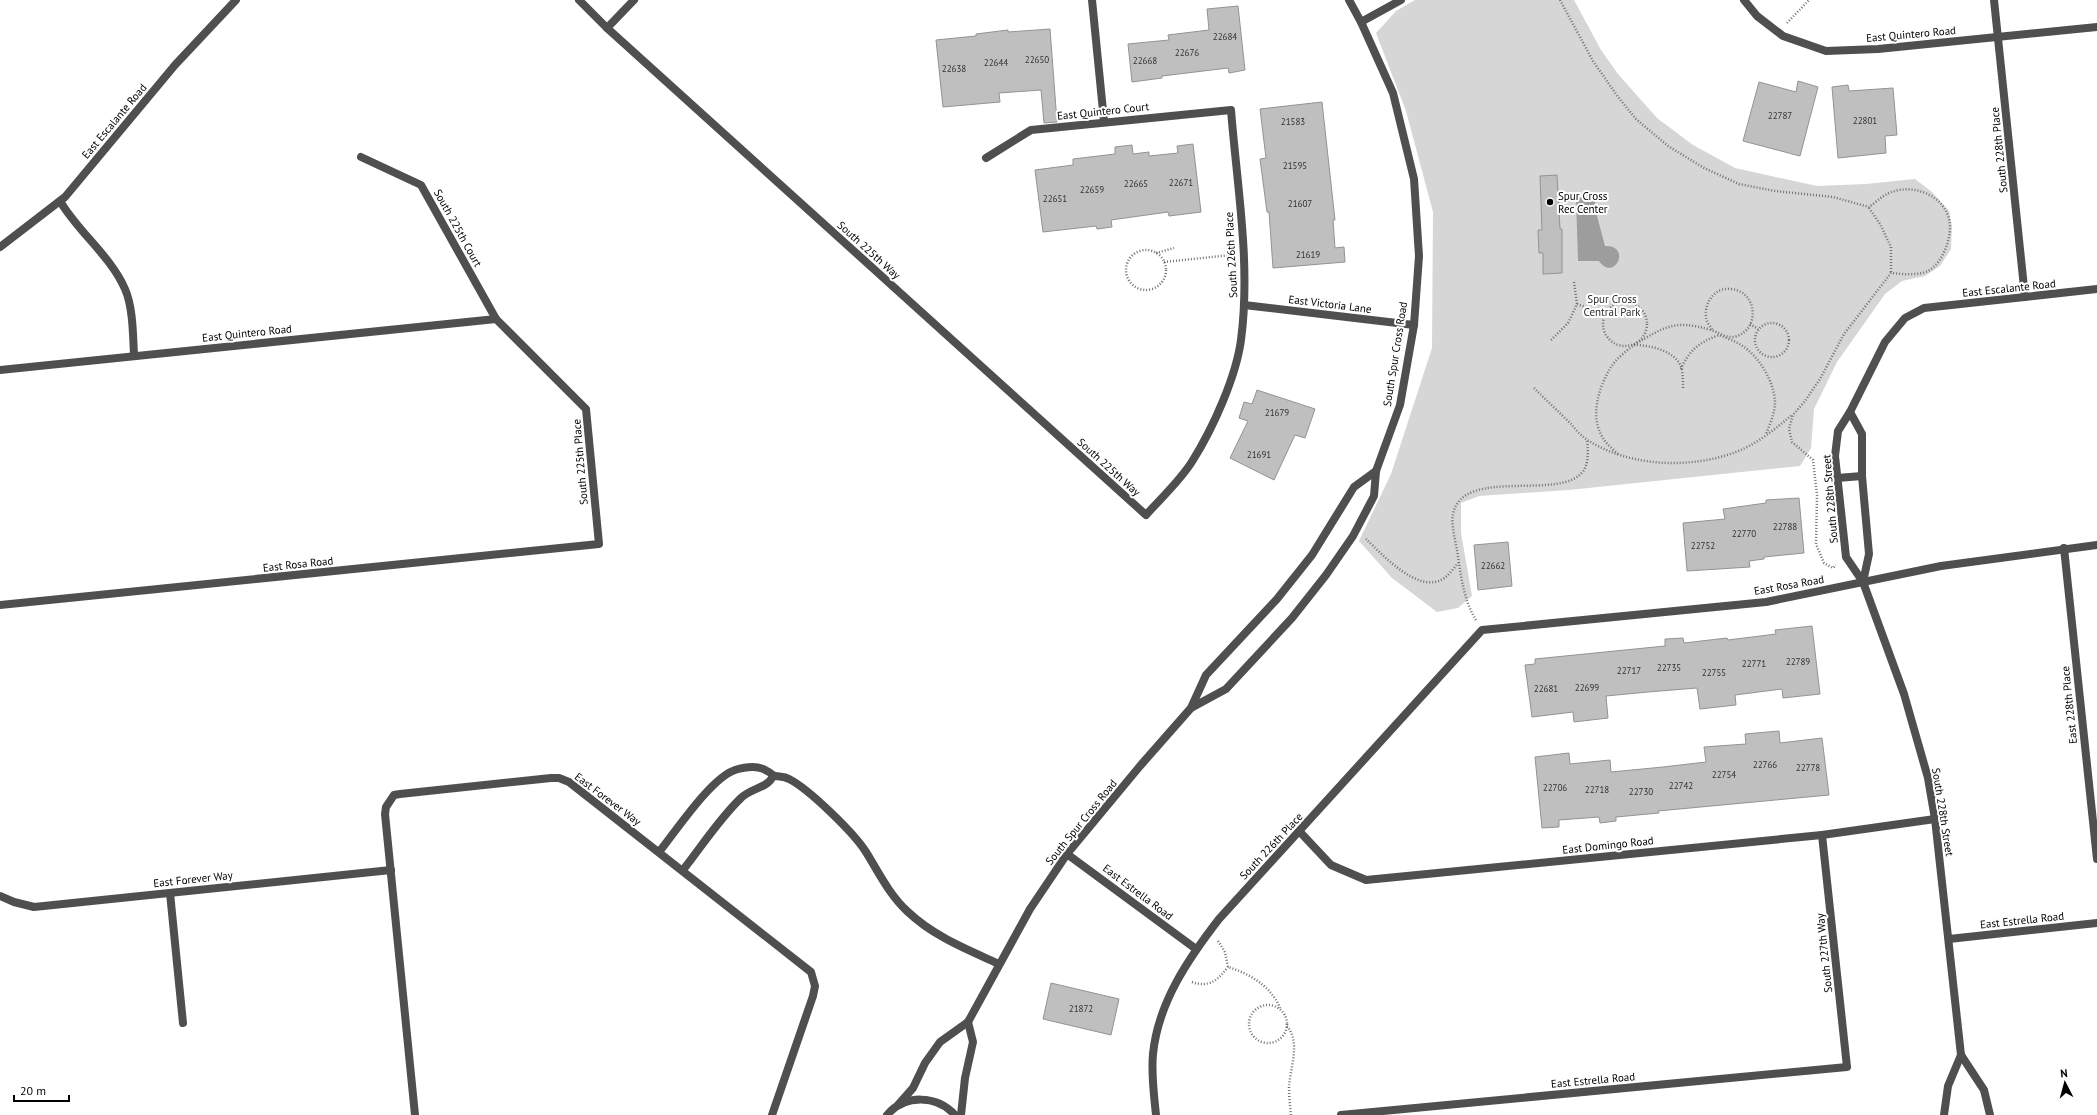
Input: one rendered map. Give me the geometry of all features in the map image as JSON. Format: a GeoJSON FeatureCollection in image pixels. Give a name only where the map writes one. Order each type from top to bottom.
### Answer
{"type":"FeatureCollection","features":[{"type":"Feature","properties":{"kind":"street","name":"East Escalante Road"},"geometry":{"type":"LineString","coordinates":[[0,247],[60,201],[175,66],[236,0]]}},
{"type":"Feature","properties":{"kind":"street","name":"South 225th Way"},"geometry":{"type":"LineString","coordinates":[[579,0],[607,28],[1146,516]]}},
{"type":"Feature","properties":{"kind":"street"},"geometry":{"type":"LineString","coordinates":[[607,28],[634,0]]}},
{"type":"Feature","properties":{"kind":"street"},"geometry":{"type":"LineString","coordinates":[[1092,0],[1104,121]]}},
{"type":"Feature","properties":{"kind":"street","name":"South Spur Cross Road"},"geometry":{"type":"LineString","coordinates":[[1191,708],[1226,689],[1292,618],[1326,575],[1356,532],[1374,496],[1376,471],[1400,405],[1414,325],[1419,256],[1414,179],[1393,93],[1361,22],[1349,0]]}},
{"type":"Feature","properties":{"kind":"street"},"geometry":{"type":"LineString","coordinates":[[1361,22],[1401,0]]}},
{"type":"Feature","properties":{"kind":"street","name":"East Quintero Road"},"geometry":{"type":"LineString","coordinates":[[1744,0],[1757,16],[1779,33],[1826,51],[1878,49],[2097,27]]}},
{"type":"Feature","properties":{"kind":"street","name":"South 228th Place"},"geometry":{"type":"LineString","coordinates":[[1994,0],[2025,297]]}},
{"type":"Feature","properties":{"kind":"street","name":"East Quintero Court"},"geometry":{"type":"LineString","coordinates":[[986,158],[1031,130],[1104,121],[1231,110]]}},
{"type":"Feature","properties":{"kind":"street","name":"South 226th Place"},"geometry":{"type":"LineString","coordinates":[[1146,516],[1193,460],[1228,391],[1241,341],[1244,305],[1243,254],[1231,110]]}},
{"type":"Feature","properties":{"kind":"street","name":"South 225th Court"},"geometry":{"type":"LineString","coordinates":[[361,157],[421,185],[496,319]]}},
{"type":"Feature","properties":{"kind":"street"},"geometry":{"type":"LineString","coordinates":[[60,201],[70,217],[101,252],[125,289],[133,328],[134,355]]}},
{"type":"Feature","properties":{"kind":"street","name":"East Escalante Road"},"geometry":{"type":"LineString","coordinates":[[1924,308],[2097,289]]}},
{"type":"Feature","properties":{"kind":"street","name":"East Victoria Lane"},"geometry":{"type":"LineString","coordinates":[[1244,305],[1414,325]]}},
{"type":"Feature","properties":{"kind":"street","name":"South 228th Street"},"geometry":{"type":"LineString","coordinates":[[1924,308],[1905,318],[1884,342],[1850,412],[1838,431],[1835,456],[1846,557],[1863,582],[1904,694],[1928,778],[1935,819],[1961,1055],[1984,1090],[1990,1115]]}},
{"type":"Feature","properties":{"kind":"street","name":"East Quintero Road"},"geometry":{"type":"LineString","coordinates":[[0,370],[134,355],[496,319]]}},
{"type":"Feature","properties":{"kind":"street","name":"South 225th Place"},"geometry":{"type":"LineString","coordinates":[[496,319],[586,409],[599,544]]}},
{"type":"Feature","properties":{"kind":"street"},"geometry":{"type":"LineString","coordinates":[[1850,412],[1862,434],[1862,476],[1869,554],[1863,582]]}},
{"type":"Feature","properties":{"kind":"street","name":"South Spur Cross Road"},"geometry":{"type":"LineString","coordinates":[[887,1115],[913,1088],[925,1063],[940,1042],[968,1022],[1030,909],[1067,854],[1140,766],[1191,708],[1206,675],[1277,599],[1312,555],[1354,486],[1376,471]]}},
{"type":"Feature","properties":{"kind":"street"},"geometry":{"type":"LineString","coordinates":[[1838,478],[1862,476]]}},
{"type":"Feature","properties":{"kind":"street","name":"East Rosa Road"},"geometry":{"type":"LineString","coordinates":[[0,605],[599,544]]}},
{"type":"Feature","properties":{"kind":"street","name":"East Rosa Road"},"geometry":{"type":"LineString","coordinates":[[1482,630],[1766,602],[1941,566],[2064,548],[2097,545]]}},
{"type":"Feature","properties":{"kind":"street","name":"East 228th Place"},"geometry":{"type":"LineString","coordinates":[[2064,548],[2093,791],[2097,859]]}},
{"type":"Feature","properties":{"kind":"street","name":"South 226th Place"},"geometry":{"type":"LineString","coordinates":[[1156,1115],[1153,1054],[1162,1011],[1196,949],[1209,932],[1482,630]]}},
{"type":"Feature","properties":{"kind":"street"},"geometry":{"type":"LineString","coordinates":[[659,852],[710,789],[722,777],[734,770],[749,767],[767,770],[773,776],[783,776],[797,783],[844,826],[866,852],[883,883],[894,898],[924,926],[953,943],[999,964]]}},
{"type":"Feature","properties":{"kind":"street"},"geometry":{"type":"LineString","coordinates":[[683,870],[742,796],[766,785],[771,781],[773,776]]}},
{"type":"Feature","properties":{"kind":"street","name":"East Forever Way"},"geometry":{"type":"LineString","coordinates":[[0,896],[19,904],[34,906],[391,870],[385,814],[389,800],[394,795],[559,778],[569,782],[799,961],[811,972],[815,986],[813,996],[772,1115]]}},
{"type":"Feature","properties":{"kind":"street","name":"East Domingo Road"},"geometry":{"type":"LineString","coordinates":[[1300,832],[1331,866],[1366,880],[1822,836],[1935,819]]}},
{"type":"Feature","properties":{"kind":"street","name":"South 227th Way"},"geometry":{"type":"LineString","coordinates":[[1822,836],[1847,1068]]}},
{"type":"Feature","properties":{"kind":"street","name":"East Estrella Road"},"geometry":{"type":"LineString","coordinates":[[1067,854],[1196,949]]}},
{"type":"Feature","properties":{"kind":"street"},"geometry":{"type":"LineString","coordinates":[[391,870],[415,1115]]}},
{"type":"Feature","properties":{"kind":"street"},"geometry":{"type":"LineString","coordinates":[[170,892],[183,1023]]}},
{"type":"Feature","properties":{"kind":"street","name":"East Estrella Road"},"geometry":{"type":"LineString","coordinates":[[1949,939],[2097,923]]}},
{"type":"Feature","properties":{"kind":"street"},"geometry":{"type":"LineString","coordinates":[[961,1115],[965,1078],[973,1042],[968,1022]]}},
{"type":"Feature","properties":{"kind":"street","name":"South 228th Street"},"geometry":{"type":"LineString","coordinates":[[1944,1115],[1948,1086],[1961,1055]]}},
{"type":"Feature","properties":{"kind":"street","name":"East Estrella Road"},"geometry":{"type":"LineString","coordinates":[[1341,1115],[1847,1068]]}},
{"type":"Feature","properties":{"kind":"street","name":"South Spur Cross Road"},"geometry":{"type":"LineString","coordinates":[[898,1105],[911,1100],[925,1099],[938,1103],[955,1115]]}},
{"type":"Feature","properties":{"kind":"path"},"geometry":{"type":"LineString","coordinates":[[1534,388],[1587,440],[1618,454],[1656,462],[1674,463],[1700,461],[1736,452],[1766,435],[1793,415],[1805,401],[1820,379],[1844,334],[1891,273],[1891,246],[1880,224],[1869,207],[1833,197],[1775,191],[1739,184],[1704,168],[1668,146],[1636,119],[1618,97],[1593,61],[1560,0]]}},
{"type":"Feature","properties":{"kind":"path"},"geometry":{"type":"LineString","coordinates":[[1779,33],[1810,0]]}},
{"type":"Feature","properties":{"kind":"path"},"geometry":{"type":"LineString","coordinates":[[1869,207],[1888,193],[1902,189],[1914,190],[1928,193],[1938,201],[1949,219],[1948,238],[1942,258],[1928,271],[1911,274],[1891,273]]}},
{"type":"Feature","properties":{"kind":"path"},"geometry":{"type":"LineString","coordinates":[[1155,253],[1174,248]]}},
{"type":"Feature","properties":{"kind":"path"},"geometry":{"type":"LineString","coordinates":[[1148,250],[1159,254],[1164,262],[1165,275],[1159,285],[1149,290],[1137,288],[1129,281],[1125,270],[1128,259],[1137,252],[1148,250]]}},
{"type":"Feature","properties":{"kind":"path"},"geometry":{"type":"LineString","coordinates":[[1164,262],[1243,254]]}},
{"type":"Feature","properties":{"kind":"path"},"geometry":{"type":"LineString","coordinates":[[1552,340],[1568,323],[1577,304],[1574,282]]}},
{"type":"Feature","properties":{"kind":"path"},"geometry":{"type":"LineString","coordinates":[[1681,369],[1686,357],[1696,345],[1719,335],[1733,337],[1746,330],[1753,318],[1752,304],[1743,292],[1729,288],[1716,293],[1707,304],[1706,318],[1713,331]]}},
{"type":"Feature","properties":{"kind":"path"},"geometry":{"type":"LineString","coordinates":[[1618,454],[1603,438],[1596,420],[1596,404],[1612,366],[1634,345],[1643,338],[1647,327],[1645,316],[1638,307],[1627,302],[1616,304],[1606,314],[1603,322],[1604,333],[1612,342],[1622,347],[1634,345],[1648,345],[1662,350],[1677,362],[1681,369],[1683,390]]}},
{"type":"Feature","properties":{"kind":"path"},"geometry":{"type":"LineString","coordinates":[[1577,304],[1606,314]]}},
{"type":"Feature","properties":{"kind":"path"},"geometry":{"type":"LineString","coordinates":[[1766,323],[1776,323],[1784,328],[1789,336],[1788,346],[1782,353],[1773,357],[1763,355],[1757,348],[1755,338],[1758,329],[1766,323]]}},
{"type":"Feature","properties":{"kind":"path"},"geometry":{"type":"LineString","coordinates":[[1634,345],[1659,330],[1676,324],[1688,324],[1713,331],[1742,345],[1756,358],[1773,388],[1775,403],[1772,421],[1766,435]]}},
{"type":"Feature","properties":{"kind":"path"},"geometry":{"type":"LineString","coordinates":[[1750,324],[1758,329]]}},
{"type":"Feature","properties":{"kind":"path"},"geometry":{"type":"LineString","coordinates":[[1793,415],[1789,429],[1792,442],[1813,460],[1817,495],[1816,544],[1824,563],[1833,568],[1846,557]]}},
{"type":"Feature","properties":{"kind":"path"},"geometry":{"type":"LineString","coordinates":[[1482,630],[1468,608],[1459,563],[1452,515],[1456,504],[1466,494],[1488,488],[1550,484],[1572,479],[1583,471],[1588,461],[1587,440]]}},
{"type":"Feature","properties":{"kind":"path"},"geometry":{"type":"LineString","coordinates":[[1356,532],[1404,572],[1423,583],[1436,582],[1444,579],[1459,563]]}},
{"type":"Feature","properties":{"kind":"path"},"geometry":{"type":"LineString","coordinates":[[1209,932],[1225,952],[1228,967]]}},
{"type":"Feature","properties":{"kind":"path"},"geometry":{"type":"LineString","coordinates":[[1180,976],[1197,983],[1207,984],[1218,979],[1228,967]]}},
{"type":"Feature","properties":{"kind":"path"},"geometry":{"type":"LineString","coordinates":[[1228,967],[1242,971],[1258,980],[1277,1001],[1286,1016],[1294,1044],[1289,1086],[1291,1115]]}},
{"type":"Feature","properties":{"kind":"path"},"geometry":{"type":"LineString","coordinates":[[1280,1008],[1271,1004],[1261,1006],[1253,1012],[1249,1021],[1250,1031],[1256,1039],[1265,1043],[1276,1042],[1284,1036],[1288,1026]]}},
{"type":"Feature","properties":{"kind":"green space","name":"Spur Cross Central Park"},"geometry":{"type":"Polygon","coordinates":[[[1415,0],[1574,0],[1601,50],[1618,74],[1657,118],[1693,145],[1735,168],[1817,186],[1866,184],[1915,179],[1932,192],[1949,211],[1952,226],[1951,249],[1940,266],[1925,276],[1902,281],[1885,294],[1837,362],[1814,409],[1811,448],[1800,466],[1569,490],[1479,496],[1461,503],[1461,533],[1472,596],[1458,608],[1437,612],[1392,578],[1359,541],[1391,474],[1432,348],[1433,212],[1406,111],[1376,33],[1396,11],[1415,0]]]}},
{"type":"Feature","properties":{"kind":"shaded area"},"geometry":{"type":"Polygon","coordinates":[[[1595,197],[1596,212],[1605,246],[1613,247],[1618,251],[1618,261],[1615,266],[1610,268],[1605,267],[1599,261],[1578,261],[1576,198],[1595,197]]]}},
{"type":"Feature","properties":{"kind":"building"},"geometry":{"type":"Polygon","coordinates":[[[1238,6],[1245,70],[1229,73],[1228,68],[1162,76],[1162,78],[1132,82],[1128,44],[1169,40],[1168,35],[1209,30],[1207,9],[1238,6]]]}},
{"type":"Feature","properties":{"kind":"building"},"geometry":{"type":"Polygon","coordinates":[[[1050,29],[1057,122],[1044,123],[1041,90],[999,93],[1000,102],[943,107],[936,40],[976,36],[976,34],[1008,30],[1008,32],[1050,29]]]}},
{"type":"Feature","properties":{"kind":"building"},"geometry":{"type":"Polygon","coordinates":[[[1798,81],[1818,87],[1800,156],[1743,141],[1759,82],[1796,92],[1798,81]]]}},
{"type":"Feature","properties":{"kind":"building"},"geometry":{"type":"Polygon","coordinates":[[[1848,85],[1849,91],[1893,88],[1897,135],[1885,136],[1886,153],[1838,158],[1832,87],[1848,85]]]}},
{"type":"Feature","properties":{"kind":"building"},"geometry":{"type":"Polygon","coordinates":[[[1322,102],[1335,220],[1333,220],[1335,248],[1344,247],[1345,262],[1273,268],[1269,212],[1267,212],[1260,159],[1266,158],[1260,109],[1322,102]]]}},
{"type":"Feature","properties":{"kind":"building"},"geometry":{"type":"Polygon","coordinates":[[[1193,144],[1201,212],[1169,216],[1168,212],[1111,220],[1112,227],[1097,229],[1096,226],[1043,232],[1035,170],[1073,165],[1073,159],[1115,154],[1115,147],[1132,145],[1133,154],[1149,152],[1149,156],[1178,153],[1177,146],[1193,144]]]}},
{"type":"Feature","properties":{"kind":"building","name":"Spur Cross Rec Center"},"geometry":{"type":"Polygon","coordinates":[[[1557,175],[1560,229],[1562,229],[1562,273],[1543,274],[1543,253],[1539,253],[1538,230],[1542,230],[1540,176],[1557,175]]]}},
{"type":"Feature","properties":{"kind":"building"},"geometry":{"type":"Polygon","coordinates":[[[1257,390],[1315,409],[1305,438],[1295,435],[1274,480],[1230,458],[1248,421],[1239,418],[1244,402],[1252,404],[1257,390]]]}},
{"type":"Feature","properties":{"kind":"building"},"geometry":{"type":"Polygon","coordinates":[[[1799,498],[1804,553],[1764,557],[1764,559],[1749,561],[1750,567],[1687,571],[1683,523],[1725,519],[1723,509],[1766,503],[1766,500],[1799,498]]]}},
{"type":"Feature","properties":{"kind":"building"},"geometry":{"type":"Polygon","coordinates":[[[1508,542],[1512,586],[1478,590],[1474,545],[1508,542]]]}},
{"type":"Feature","properties":{"kind":"building"},"geometry":{"type":"Polygon","coordinates":[[[1812,626],[1820,694],[1783,698],[1782,689],[1735,695],[1736,705],[1700,709],[1697,688],[1606,696],[1608,718],[1574,722],[1573,712],[1532,717],[1525,665],[1535,664],[1535,659],[1665,646],[1665,639],[1683,638],[1684,643],[1727,638],[1728,640],[1776,634],[1775,630],[1812,626]]]}},
{"type":"Feature","properties":{"kind":"building"},"geometry":{"type":"Polygon","coordinates":[[[1779,731],[1780,743],[1822,738],[1829,795],[1658,811],[1659,813],[1616,817],[1616,821],[1600,823],[1599,817],[1559,820],[1559,827],[1542,828],[1535,757],[1569,753],[1570,764],[1610,760],[1611,772],[1663,767],[1706,762],[1704,747],[1746,744],[1745,734],[1779,731]]]}},
{"type":"Feature","properties":{"kind":"building"},"geometry":{"type":"Polygon","coordinates":[[[1051,983],[1119,999],[1111,1035],[1043,1019],[1051,983]]]}},
{"type":"Feature","properties":{"kind":"place","name":"Spur Cross Rec Center"},"geometry":{"type":"Point","coordinates":[1550,202]}}]}
